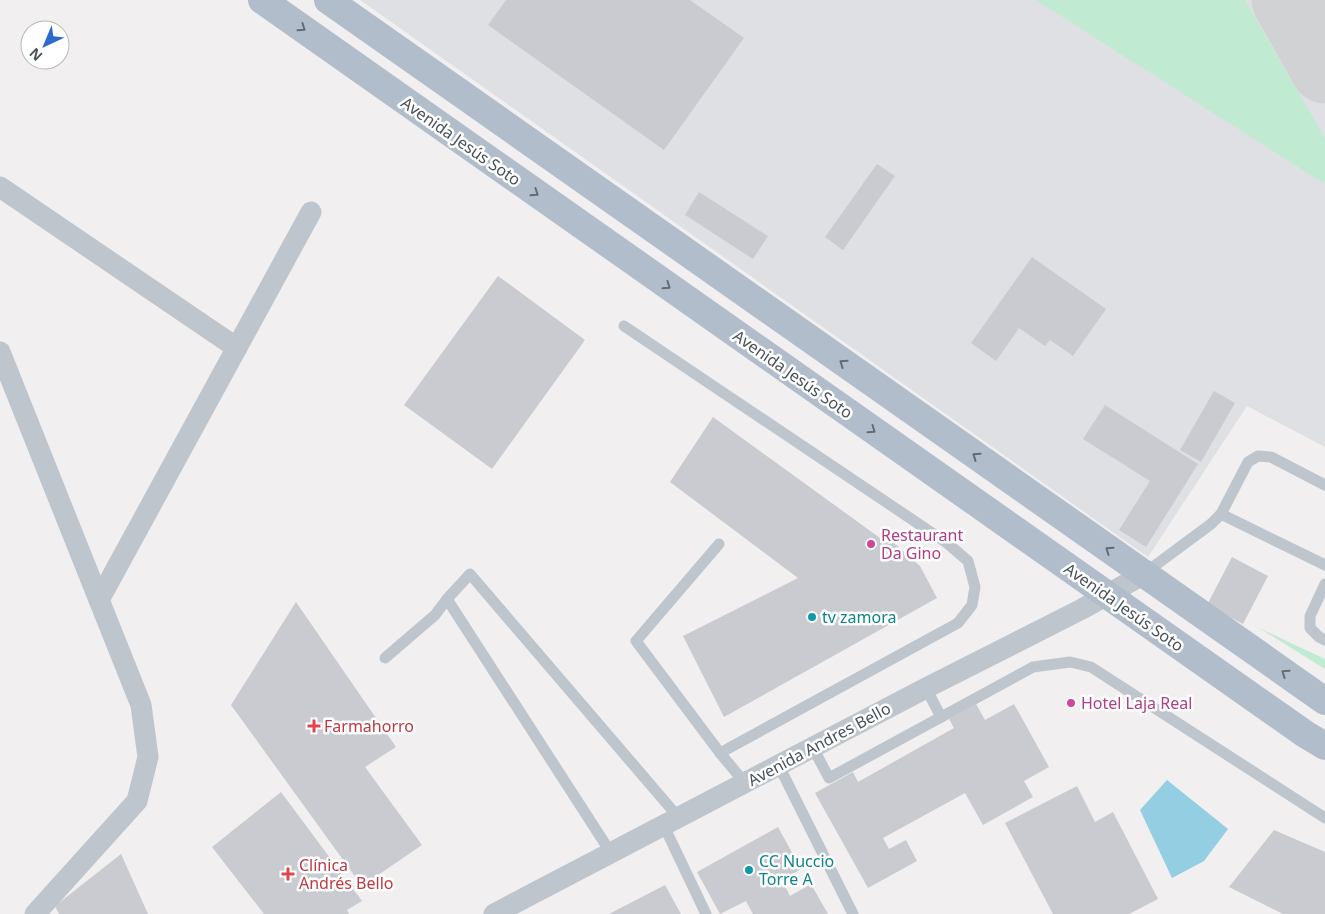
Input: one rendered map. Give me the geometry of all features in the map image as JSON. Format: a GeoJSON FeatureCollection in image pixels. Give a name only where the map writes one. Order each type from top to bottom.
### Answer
{"type":"FeatureCollection","features":[{"type":"Feature","properties":{"kind":"main road","name":"Avenida Jesús Soto"},"geometry":{"type":"LineString","coordinates":[[262,0],[1107,595],[1325,746]]}},
{"type":"Feature","properties":{"kind":"main road"},"geometry":{"type":"LineString","coordinates":[[328,0],[1325,701]]}},
{"type":"Feature","properties":{"kind":"street"},"geometry":{"type":"LineString","coordinates":[[0,187],[236,348]]}},
{"type":"Feature","properties":{"kind":"street"},"geometry":{"type":"LineString","coordinates":[[99,600],[311,212]]}},
{"type":"Feature","properties":{"kind":"street"},"geometry":{"type":"LineString","coordinates":[[0,352],[141,705],[148,757],[137,801],[35,914]]}},
{"type":"Feature","properties":{"kind":"street","name":"Avenida Andres Bello"},"geometry":{"type":"LineString","coordinates":[[494,914],[926,688],[1082,609],[1144,574]]}},
{"type":"Feature","properties":{"kind":"lane"},"geometry":{"type":"LineString","coordinates":[[624,326],[947,543],[968,561],[976,587],[972,605],[958,623],[720,753]]}},
{"type":"Feature","properties":{"kind":"lane"},"geometry":{"type":"LineString","coordinates":[[1144,574],[1211,524],[1221,514],[1248,462],[1258,456],[1271,458],[1325,485]]}},
{"type":"Feature","properties":{"kind":"lane"},"geometry":{"type":"LineString","coordinates":[[1221,514],[1325,565]]}},
{"type":"Feature","properties":{"kind":"lane"},"geometry":{"type":"LineString","coordinates":[[719,544],[636,641],[745,784]]}},
{"type":"Feature","properties":{"kind":"lane"},"geometry":{"type":"LineString","coordinates":[[385,658],[435,614],[470,574],[671,822],[706,914]]}},
{"type":"Feature","properties":{"kind":"lane"},"geometry":{"type":"LineString","coordinates":[[1325,584],[1310,616],[1310,628],[1325,640]]}},
{"type":"Feature","properties":{"kind":"lane"},"geometry":{"type":"LineString","coordinates":[[447,599],[611,853]]}},
{"type":"Feature","properties":{"kind":"lane"},"geometry":{"type":"LineString","coordinates":[[813,748],[829,778],[1033,667],[1070,662],[1091,667],[1325,818]]}},
{"type":"Feature","properties":{"kind":"lane"},"geometry":{"type":"LineString","coordinates":[[926,688],[941,717]]}},
{"type":"Feature","properties":{"kind":"lane"},"geometry":{"type":"LineString","coordinates":[[779,766],[853,914]]}},
{"type":"Feature","properties":{"kind":"shaded area"},"geometry":{"type":"Polygon","coordinates":[[[360,0],[1325,0],[1325,447],[1247,406],[1148,557],[360,0]]]}},
{"type":"Feature","properties":{"kind":"green space"},"geometry":{"type":"Polygon","coordinates":[[[1036,0],[1245,0],[1325,138],[1325,184],[1036,0]]]}},
{"type":"Feature","properties":{"kind":"green space"},"geometry":{"type":"Polygon","coordinates":[[[1259,628],[1325,659],[1325,669],[1259,628]]]}},
{"type":"Feature","properties":{"kind":"water"},"geometry":{"type":"Polygon","coordinates":[[[1167,780],[1228,829],[1204,861],[1172,878],[1140,810],[1167,780]]]}},
{"type":"Feature","properties":{"kind":"building"},"geometry":{"type":"Polygon","coordinates":[[[506,0],[690,0],[744,38],[664,150],[488,25],[506,0]]]}},
{"type":"Feature","properties":{"kind":"building"},"geometry":{"type":"Polygon","coordinates":[[[877,164],[895,176],[843,250],[825,237],[877,164]]]}},
{"type":"Feature","properties":{"kind":"building"},"geometry":{"type":"Polygon","coordinates":[[[699,192],[768,236],[753,259],[685,215],[699,192]]]}},
{"type":"Feature","properties":{"kind":"building"},"geometry":{"type":"Polygon","coordinates":[[[1032,257],[1106,309],[1073,356],[1050,340],[1045,346],[1019,328],[996,361],[971,343],[1032,257]]]}},
{"type":"Feature","properties":{"kind":"building"},"geometry":{"type":"Polygon","coordinates":[[[498,276],[585,340],[492,469],[404,405],[498,276]]]}},
{"type":"Feature","properties":{"kind":"building"},"geometry":{"type":"Polygon","coordinates":[[[1214,391],[1235,403],[1201,462],[1180,450],[1214,391]]]}},
{"type":"Feature","properties":{"kind":"building"},"geometry":{"type":"Polygon","coordinates":[[[1105,405],[1198,464],[1146,547],[1119,530],[1150,481],[1083,439],[1105,405]]]}},
{"type":"Feature","properties":{"kind":"building"},"geometry":{"type":"Polygon","coordinates":[[[713,417],[880,538],[885,535],[920,566],[937,598],[724,717],[683,636],[798,578],[670,482],[713,417]]]}},
{"type":"Feature","properties":{"kind":"building"},"geometry":{"type":"Polygon","coordinates":[[[1232,557],[1268,576],[1243,624],[1207,605],[1232,557]]]}},
{"type":"Feature","properties":{"kind":"building","name":"Farmahorro"},"geometry":{"type":"Polygon","coordinates":[[[296,602],[396,747],[365,767],[422,845],[362,886],[231,705],[296,602]]]}},
{"type":"Feature","properties":{"kind":"building"},"geometry":{"type":"Polygon","coordinates":[[[976,704],[985,720],[1014,704],[1049,767],[1024,781],[1033,797],[983,825],[965,793],[883,838],[889,849],[906,840],[917,861],[868,888],[815,793],[853,772],[858,782],[954,728],[949,719],[976,704]]]}},
{"type":"Feature","properties":{"kind":"building"},"geometry":{"type":"Polygon","coordinates":[[[1077,786],[1095,822],[1113,812],[1158,899],[1129,914],[1053,914],[1005,823],[1077,786]]]}},
{"type":"Feature","properties":{"kind":"building","name":"Clínica Andrés Bello"},"geometry":{"type":"Polygon","coordinates":[[[281,792],[362,901],[347,910],[349,914],[264,914],[212,847],[281,792]]]}},
{"type":"Feature","properties":{"kind":"building","name":"CC Nuccio Torre A"},"geometry":{"type":"Polygon","coordinates":[[[778,827],[801,869],[782,880],[790,896],[811,884],[828,914],[753,914],[746,901],[720,914],[697,872],[778,827]]]}},
{"type":"Feature","properties":{"kind":"building"},"geometry":{"type":"Polygon","coordinates":[[[1274,830],[1325,852],[1325,914],[1283,914],[1229,887],[1274,830]]]}},
{"type":"Feature","properties":{"kind":"building"},"geometry":{"type":"Polygon","coordinates":[[[121,854],[148,914],[59,914],[55,906],[121,854]]]}},
{"type":"Feature","properties":{"kind":"building"},"geometry":{"type":"Polygon","coordinates":[[[665,885],[681,914],[609,914],[665,885]]]}},
{"type":"Feature","properties":{"kind":"taxiway"},"geometry":{"type":"LineString","coordinates":[[1286,0],[1325,69]]}},
{"type":"Feature","properties":{"kind":"place","name":"Restaurant Da Gino"},"geometry":{"type":"Point","coordinates":[871,544]}},
{"type":"Feature","properties":{"kind":"place","name":"tv zamora"},"geometry":{"type":"Point","coordinates":[812,617]}},
{"type":"Feature","properties":{"kind":"place","name":"Hotel Laja Real"},"geometry":{"type":"Point","coordinates":[1071,703]}},
{"type":"Feature","properties":{"kind":"place","name":"Farmahorro"},"geometry":{"type":"Point","coordinates":[314,726]}},
{"type":"Feature","properties":{"kind":"place","name":"CC Nuccio Torre A"},"geometry":{"type":"Point","coordinates":[749,870]}},
{"type":"Feature","properties":{"kind":"place","name":"Clínica Andrés Bello"},"geometry":{"type":"Point","coordinates":[288,874]}}]}
